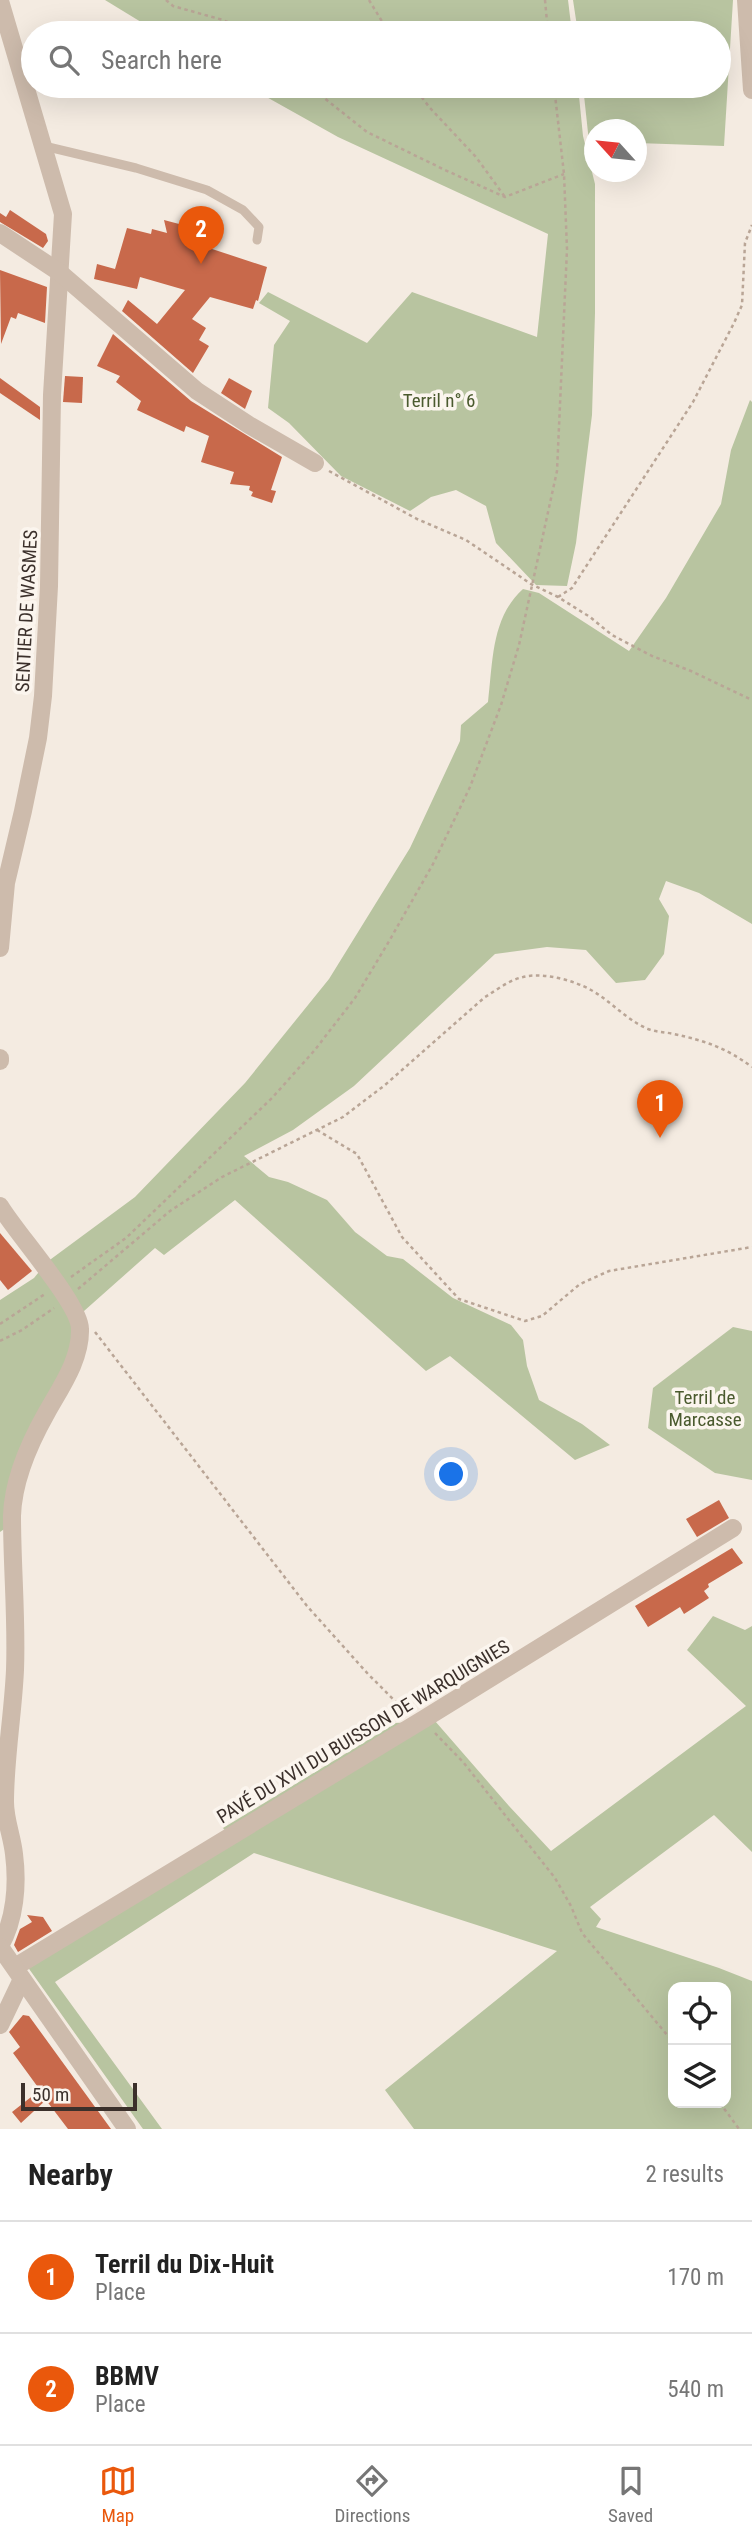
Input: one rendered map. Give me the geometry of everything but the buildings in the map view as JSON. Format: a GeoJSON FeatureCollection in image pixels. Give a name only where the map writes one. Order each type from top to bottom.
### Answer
{"type":"FeatureCollection","features":[{"type":"Feature","properties":{"kind":"street"},"geometry":{"type":"LineString","coordinates":[[746,0],[752,90]]}},
{"type":"Feature","properties":{"kind":"street","name":"SENTIER DE WASMES"},"geometry":{"type":"LineString","coordinates":[[0,1],[21,74]]}},
{"type":"Feature","properties":{"kind":"street","name":"SENTIER DE WASMES"},"geometry":{"type":"LineString","coordinates":[[0,948],[6,883],[26,799],[43,696],[49,586],[52,395],[63,214],[28,98]]}},
{"type":"Feature","properties":{"kind":"street"},"geometry":{"type":"LineString","coordinates":[[0,233],[59,272],[197,391],[314,463]]}},
{"type":"Feature","properties":{"kind":"street"},"geometry":{"type":"LineString","coordinates":[[0,1206],[10,1224],[63,1293],[81,1327],[74,1361],[26,1456],[12,1513],[15,1669],[5,1806],[15,1871],[14,1905],[9,1930],[0,1947],[127,2129]]}},
{"type":"Feature","properties":{"kind":"street","name":"PAVÉ DU XVII DU BUISSON DE WARQUIGNIES"},"geometry":{"type":"LineString","coordinates":[[19,1973],[733,1528]]}},
{"type":"Feature","properties":{"kind":"street"},"geometry":{"type":"LineString","coordinates":[[0,2025],[19,1973]]}},
{"type":"Feature","properties":{"kind":"lane"},"geometry":{"type":"LineString","coordinates":[[42,146],[136,167],[207,190],[243,210],[259,228],[257,240]]}},
{"type":"Feature","properties":{"kind":"path"},"geometry":{"type":"LineString","coordinates":[[166,0],[173,6],[225,21]]}},
{"type":"Feature","properties":{"kind":"path"},"geometry":{"type":"LineString","coordinates":[[369,0],[382,21]]}},
{"type":"Feature","properties":{"kind":"path"},"geometry":{"type":"LineString","coordinates":[[545,0],[547,21]]}},
{"type":"Feature","properties":{"kind":"path"},"geometry":{"type":"LineString","coordinates":[[324,98],[367,132],[505,197],[564,174]]}},
{"type":"Feature","properties":{"kind":"path"},"geometry":{"type":"LineString","coordinates":[[423,98],[477,157],[505,197]]}},
{"type":"Feature","properties":{"kind":"path"},"geometry":{"type":"LineString","coordinates":[[0,1341],[22,1330],[125,1238],[218,1151],[314,1051],[355,998],[433,864],[470,787],[501,705],[519,645],[557,471],[568,249],[564,174],[555,98]]}},
{"type":"Feature","properties":{"kind":"path"},"geometry":{"type":"LineString","coordinates":[[558,597],[572,588],[693,402],[742,305],[745,243],[752,225]]}},
{"type":"Feature","properties":{"kind":"path"},"geometry":{"type":"LineString","coordinates":[[745,243],[752,242]]}},
{"type":"Feature","properties":{"kind":"path"},"geometry":{"type":"LineString","coordinates":[[314,463],[417,519],[466,540],[531,584],[590,617],[612,635],[652,656],[752,700]]}},
{"type":"Feature","properties":{"kind":"path"},"geometry":{"type":"LineString","coordinates":[[0,1324],[63,1293],[170,1211],[222,1177],[343,1117],[386,1085],[485,997],[523,977],[543,976],[591,990],[629,1020],[651,1030],[705,1042],[730,1051],[752,1067]]}},
{"type":"Feature","properties":{"kind":"path"},"geometry":{"type":"LineString","coordinates":[[316,1129],[357,1154],[402,1237],[459,1299],[525,1321],[541,1316],[580,1284],[609,1271],[752,1247]]}},
{"type":"Feature","properties":{"kind":"path"},"geometry":{"type":"LineString","coordinates":[[81,1327],[98,1333],[307,1606],[391,1700],[409,1714],[424,1719],[463,1762],[555,1878],[582,1933],[668,2036]]}},
{"type":"Feature","properties":{"kind":"path"},"geometry":{"type":"LineString","coordinates":[[724,2108],[740,2129]]}},
{"type":"Feature","properties":{"kind":"green space"},"geometry":{"type":"Polygon","coordinates":[[[105,0],[568,0],[571,21],[139,21],[105,0]]]}},
{"type":"Feature","properties":{"kind":"green space"},"geometry":{"type":"Polygon","coordinates":[[[573,0],[733,0],[731,32],[731,21],[576,21],[573,0]]]}},
{"type":"Feature","properties":{"kind":"green space","name":"Terril n° 6"},"geometry":{"type":"Polygon","coordinates":[[[268,98],[579,98],[584,140],[584,182],[595,184],[595,313],[592,415],[576,543],[567,586],[536,585],[496,543],[486,506],[456,490],[431,497],[410,511],[341,476],[289,423],[268,408],[274,345],[290,321],[259,303],[268,292],[367,343],[412,292],[537,337],[548,234],[338,137],[268,98]]]}},
{"type":"Feature","properties":{"kind":"green space"},"geometry":{"type":"Polygon","coordinates":[[[584,98],[727,98],[724,146],[647,143],[647,119],[587,119],[584,98]]]}},
{"type":"Feature","properties":{"kind":"green space"},"geometry":{"type":"Polygon","coordinates":[[[750,400],[752,924],[699,893],[666,881],[659,899],[669,916],[664,954],[645,980],[616,983],[586,950],[547,947],[495,954],[354,1086],[293,1130],[244,1156],[269,1177],[288,1182],[327,1200],[355,1232],[387,1256],[403,1259],[453,1298],[511,1325],[523,1340],[527,1366],[539,1400],[582,1424],[610,1445],[575,1460],[450,1356],[426,1371],[235,1200],[164,1255],[155,1248],[84,1311],[84,1352],[35,1451],[13,1523],[0,1532],[0,1300],[34,1278],[47,1262],[135,1197],[245,1083],[329,979],[410,848],[460,741],[461,725],[488,702],[499,627],[505,613],[523,589],[539,593],[629,651],[666,598],[721,504],[731,450],[750,400]]]}},
{"type":"Feature","properties":{"kind":"green space","name":"Terril de Marcasse"},"geometry":{"type":"Polygon","coordinates":[[[733,1327],[752,1331],[752,1480],[715,1473],[648,1428],[653,1388],[733,1327]]]}},
{"type":"Feature","properties":{"kind":"green space"},"geometry":{"type":"Polygon","coordinates":[[[713,1616],[745,1630],[752,1626],[752,1852],[714,1815],[590,1907],[601,1919],[596,1927],[752,1981],[752,2129],[414,2129],[385,2090],[557,1951],[254,1853],[55,1982],[162,2129],[143,2129],[27,1966],[235,1843],[223,1828],[396,1723],[435,1721],[551,1851],[746,1706],[687,1650],[713,1616]]]}},
{"type":"Feature","properties":{"kind":"place","name":"BBMV"},"geometry":{"type":"Point","coordinates":[201,264]}},
{"type":"Feature","properties":{"kind":"place","name":"Terril du Dix-Huit"},"geometry":{"type":"Point","coordinates":[660,1138]}}]}
